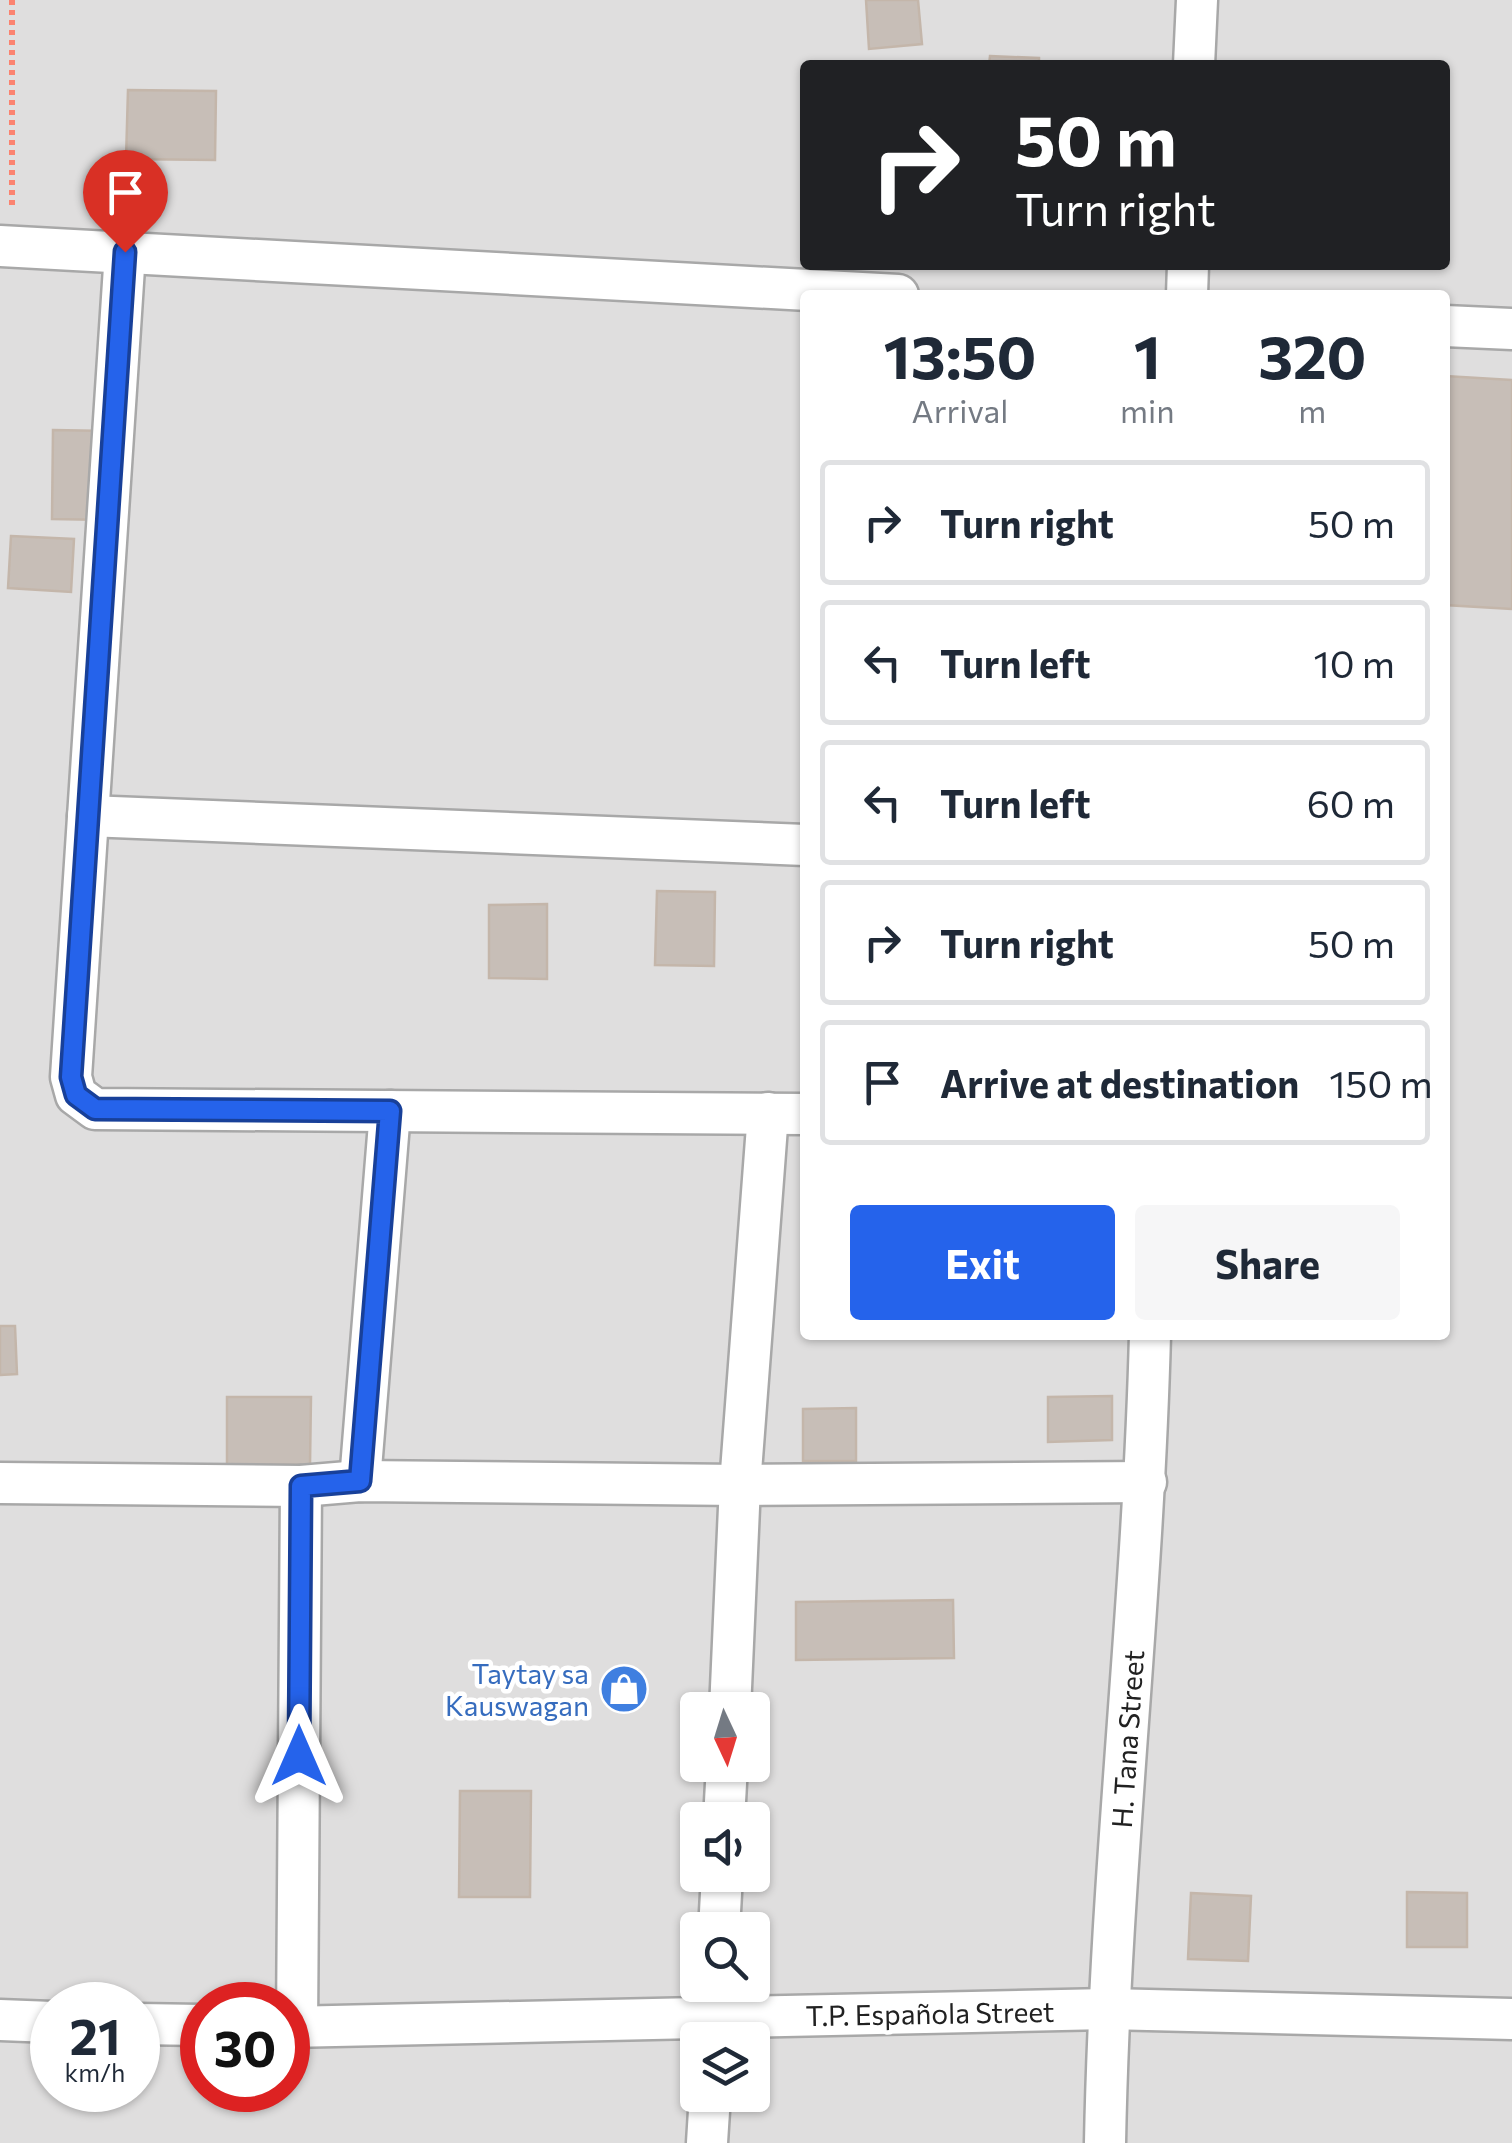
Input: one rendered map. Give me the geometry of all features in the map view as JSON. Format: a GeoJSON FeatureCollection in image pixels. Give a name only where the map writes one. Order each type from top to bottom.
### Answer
{"type":"FeatureCollection","features":[{"type":"Feature","properties":{"kind":"street"},"geometry":{"type":"LineString","coordinates":[[1194,60],[1196,0]]}},
{"type":"Feature","properties":{"kind":"street"},"geometry":{"type":"LineString","coordinates":[[6,246],[808,290]]}},
{"type":"Feature","properties":{"kind":"street"},"geometry":{"type":"LineString","coordinates":[[125,252],[71,1077],[76,1095],[95,1109],[787,1114],[740,1484],[731,1692]]}},
{"type":"Feature","properties":{"kind":"street"},"geometry":{"type":"LineString","coordinates":[[1450,326],[1512,329]]}},
{"type":"Feature","properties":{"kind":"street"},"geometry":{"type":"LineString","coordinates":[[88,816],[800,845]]}},
{"type":"Feature","properties":{"kind":"street"},"geometry":{"type":"LineString","coordinates":[[360,1481],[390,1111]]}},
{"type":"Feature","properties":{"kind":"street","name":"H. Tana Street"},"geometry":{"type":"LineString","coordinates":[[1104,2143],[1107,2009],[1146,1482],[1150,1340]]}},
{"type":"Feature","properties":{"kind":"street"},"geometry":{"type":"LineString","coordinates":[[0,1483],[301,1486],[360,1481],[1146,1482]]}},
{"type":"Feature","properties":{"kind":"street"},"geometry":{"type":"LineString","coordinates":[[293,1982],[301,1486]]}},
{"type":"Feature","properties":{"kind":"street","name":"T.P. Española Street"},"geometry":{"type":"LineString","coordinates":[[310,2026],[715,2014],[1107,2009],[1512,2019]]}},
{"type":"Feature","properties":{"kind":"street"},"geometry":{"type":"LineString","coordinates":[[0,2020],[30,2021]]}},
{"type":"Feature","properties":{"kind":"street"},"geometry":{"type":"LineString","coordinates":[[707,2143],[709,2112]]}},
{"type":"Feature","properties":{"kind":"path"},"geometry":{"type":"LineString","coordinates":[[6,246],[12,0]]}},
{"type":"Feature","properties":{"kind":"shaded area"},"geometry":{"type":"Polygon","coordinates":[[[0,0],[1512,0],[1512,2143],[0,2143],[0,0]]]}},
{"type":"Feature","properties":{"kind":"building"},"geometry":{"type":"Polygon","coordinates":[[[866,0],[918,0],[922,44],[869,49],[866,0]]]}},
{"type":"Feature","properties":{"kind":"building"},"geometry":{"type":"Polygon","coordinates":[[[990,56],[1039,58],[1039,60],[990,60],[990,56]]]}},
{"type":"Feature","properties":{"kind":"building"},"geometry":{"type":"Polygon","coordinates":[[[128,90],[216,91],[215,160],[126,159],[128,90]]]}},
{"type":"Feature","properties":{"kind":"building"},"geometry":{"type":"Polygon","coordinates":[[[1450,376],[1512,380],[1512,609],[1450,605],[1450,376]]]}},
{"type":"Feature","properties":{"kind":"building"},"geometry":{"type":"Polygon","coordinates":[[[53,430],[108,431],[107,520],[52,519],[53,430]]]}},
{"type":"Feature","properties":{"kind":"building"},"geometry":{"type":"Polygon","coordinates":[[[11,536],[74,539],[71,592],[8,588],[11,536]]]}},
{"type":"Feature","properties":{"kind":"building"},"geometry":{"type":"Polygon","coordinates":[[[657,891],[715,892],[714,966],[655,965],[657,891]]]}},
{"type":"Feature","properties":{"kind":"building"},"geometry":{"type":"Polygon","coordinates":[[[547,904],[547,979],[489,978],[489,905],[547,904]]]}},
{"type":"Feature","properties":{"kind":"building"},"geometry":{"type":"Polygon","coordinates":[[[0,1326],[15,1326],[17,1374],[0,1375],[0,1326]]]}},
{"type":"Feature","properties":{"kind":"building"},"geometry":{"type":"Polygon","coordinates":[[[1112,1396],[1112,1440],[1048,1442],[1048,1397],[1112,1396]]]}},
{"type":"Feature","properties":{"kind":"building"},"geometry":{"type":"Polygon","coordinates":[[[227,1397],[311,1397],[310,1465],[227,1464],[227,1397]]]}},
{"type":"Feature","properties":{"kind":"building"},"geometry":{"type":"Polygon","coordinates":[[[856,1408],[856,1461],[803,1461],[803,1409],[856,1408]]]}},
{"type":"Feature","properties":{"kind":"building"},"geometry":{"type":"Polygon","coordinates":[[[953,1600],[954,1658],[796,1660],[796,1602],[953,1600]]]}},
{"type":"Feature","properties":{"kind":"building"},"geometry":{"type":"Polygon","coordinates":[[[460,1791],[531,1791],[530,1897],[459,1897],[460,1791]]]}},
{"type":"Feature","properties":{"kind":"building"},"geometry":{"type":"Polygon","coordinates":[[[1407,1892],[1467,1893],[1467,1947],[1407,1947],[1407,1892]]]}},
{"type":"Feature","properties":{"kind":"building"},"geometry":{"type":"Polygon","coordinates":[[[1191,1893],[1251,1896],[1248,1961],[1188,1959],[1191,1893]]]}},
{"type":"Feature","properties":{"kind":"place","name":"Taytay sa Kauswagan"},"geometry":{"type":"Point","coordinates":[624,1689]}},
{"type":"Feature","properties":{"kind":"route"},"geometry":{"type":"LineString","coordinates":[[125,252],[71,1077],[76,1095],[95,1109],[390,1111],[360,1481],[301,1486],[299,1756]]}}]}
